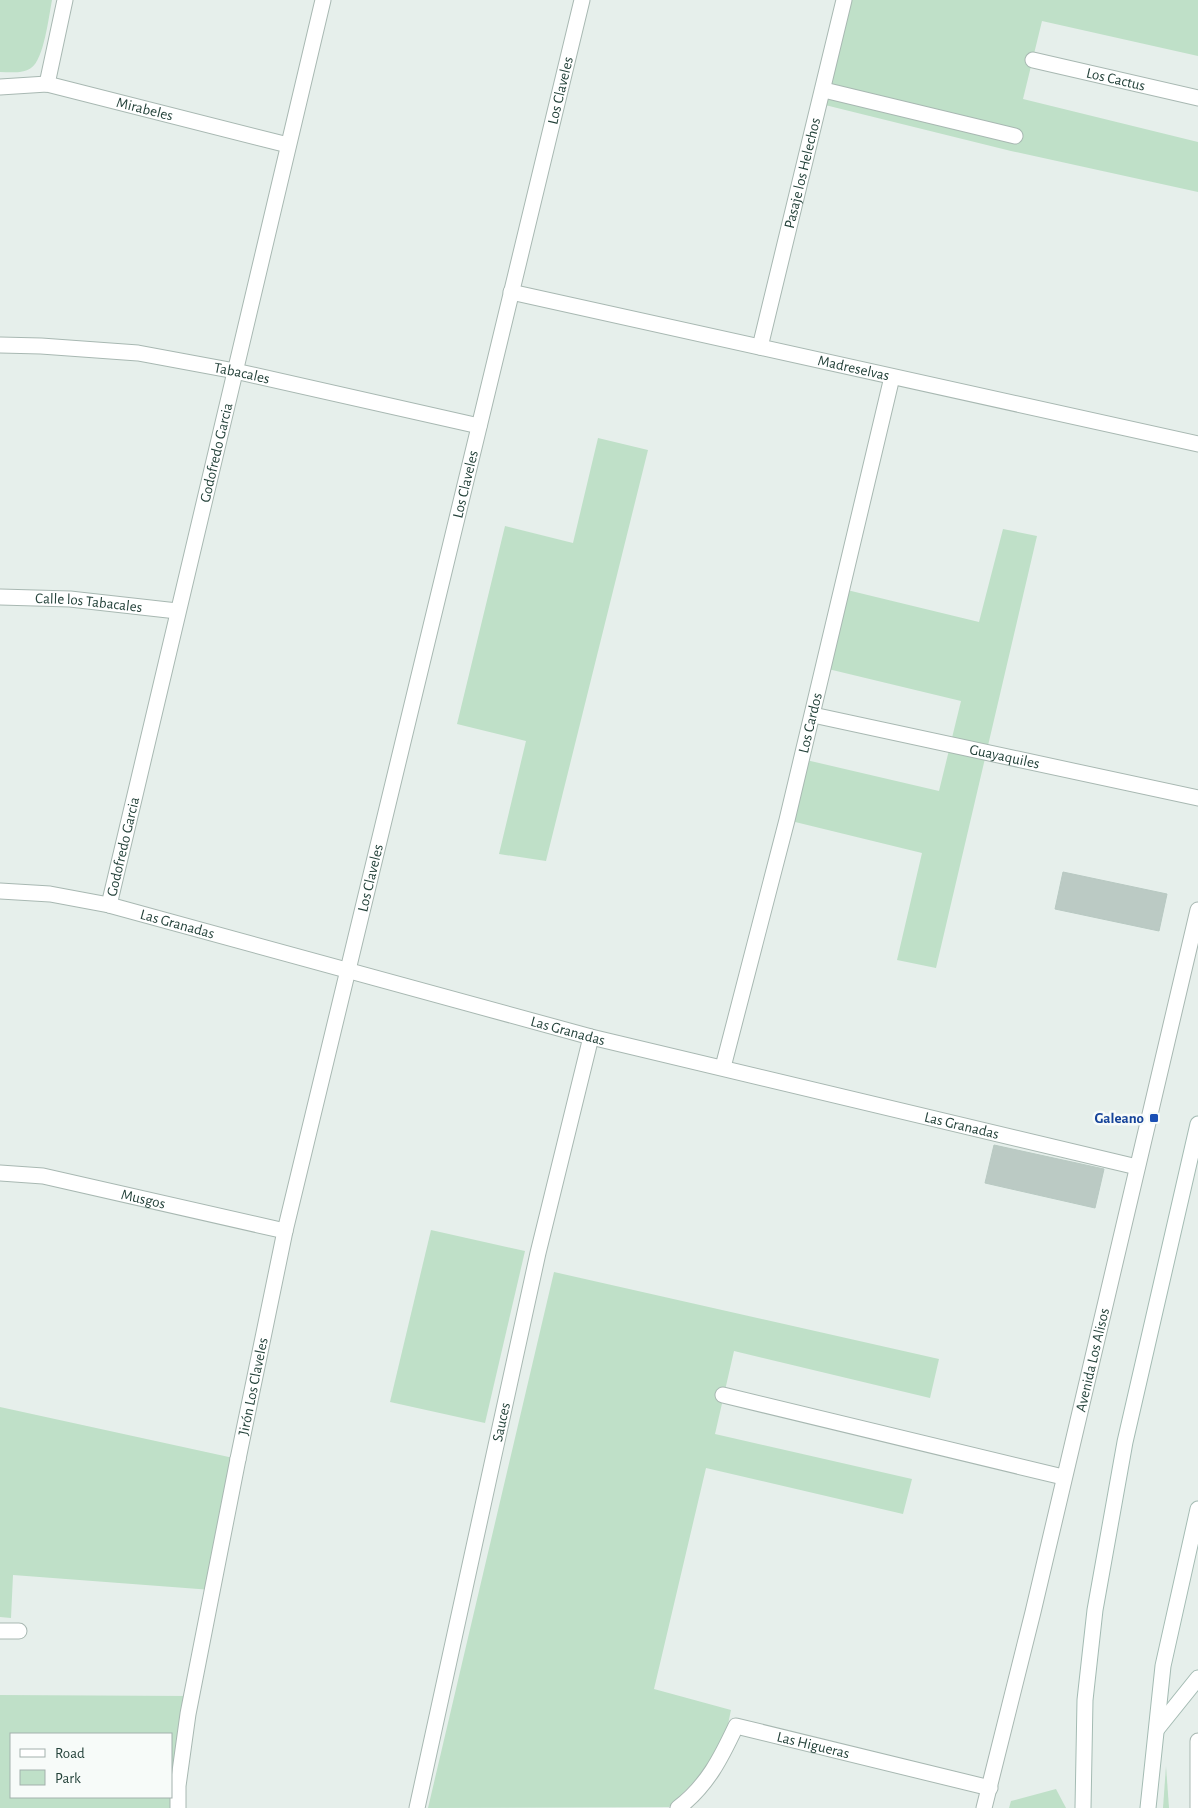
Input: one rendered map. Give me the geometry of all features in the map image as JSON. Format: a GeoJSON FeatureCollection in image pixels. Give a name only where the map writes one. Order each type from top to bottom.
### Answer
{"type":"FeatureCollection","features":[{"type":"Feature","properties":{"kind":"street"},"geometry":{"type":"LineString","coordinates":[[47,84],[65,0]]}},
{"type":"Feature","properties":{"kind":"street","name":"Godofredo Garcia"},"geometry":{"type":"LineString","coordinates":[[110,905],[177,611],[323,0]]}},
{"type":"Feature","properties":{"kind":"street","name":"Los Claveles"},"geometry":{"type":"LineString","coordinates":[[349,969],[582,0]]}},
{"type":"Feature","properties":{"kind":"street","name":"Pasaje los Helechos"},"geometry":{"type":"LineString","coordinates":[[760,347],[824,90],[844,0]]}},
{"type":"Feature","properties":{"kind":"street","name":"Los Cactus"},"geometry":{"type":"LineString","coordinates":[[1033,60],[1198,98]]}},
{"type":"Feature","properties":{"kind":"street","name":"Mirabeles"},"geometry":{"type":"LineString","coordinates":[[0,87],[47,84],[288,145]]}},
{"type":"Feature","properties":{"kind":"street"},"geometry":{"type":"LineString","coordinates":[[824,90],[1015,136]]}},
{"type":"Feature","properties":{"kind":"street","name":"Madreselvas"},"geometry":{"type":"LineString","coordinates":[[511,292],[1198,444]]}},
{"type":"Feature","properties":{"kind":"street","name":"Tabacales"},"geometry":{"type":"LineString","coordinates":[[0,345],[138,353],[235,371],[479,426]]}},
{"type":"Feature","properties":{"kind":"street","name":"Los Cardos"},"geometry":{"type":"LineString","coordinates":[[723,1067],[812,715],[892,377]]}},
{"type":"Feature","properties":{"kind":"street","name":"Calle los Tabacales"},"geometry":{"type":"LineString","coordinates":[[0,598],[70,599],[177,611]]}},
{"type":"Feature","properties":{"kind":"street","name":"Guayaquiles"},"geometry":{"type":"LineString","coordinates":[[812,715],[1198,798]]}},
{"type":"Feature","properties":{"kind":"street","name":"Las Granadas"},"geometry":{"type":"LineString","coordinates":[[0,891],[50,894],[110,905],[349,969],[590,1037],[723,1067],[1138,1167]]}},
{"type":"Feature","properties":{"kind":"street","name":"Avenida Los Alisos"},"geometry":{"type":"LineString","coordinates":[[984,1808],[1196,931],[1198,910]]}},
{"type":"Feature","properties":{"kind":"street","name":"Jirón Los Claveles"},"geometry":{"type":"LineString","coordinates":[[178,1808],[178,1786],[188,1714],[238,1459],[285,1232],[349,969]]}},
{"type":"Feature","properties":{"kind":"street","name":"Sauces"},"geometry":{"type":"LineString","coordinates":[[417,1808],[535,1267],[590,1037]]}},
{"type":"Feature","properties":{"kind":"street"},"geometry":{"type":"LineString","coordinates":[[1083,1808],[1084,1700],[1095,1610],[1125,1442],[1198,1124]]}},
{"type":"Feature","properties":{"kind":"street","name":"Musgos"},"geometry":{"type":"LineString","coordinates":[[0,1173],[43,1176],[285,1232]]}},
{"type":"Feature","properties":{"kind":"street"},"geometry":{"type":"LineString","coordinates":[[723,1395],[1063,1477]]}},
{"type":"Feature","properties":{"kind":"street"},"geometry":{"type":"LineString","coordinates":[[1148,1808],[1163,1666],[1198,1509]]}},
{"type":"Feature","properties":{"kind":"street"},"geometry":{"type":"LineString","coordinates":[[0,1631],[19,1631]]}},
{"type":"Feature","properties":{"kind":"street"},"geometry":{"type":"LineString","coordinates":[[1157,1729],[1198,1678]]}},
{"type":"Feature","properties":{"kind":"street","name":"Las Higueras"},"geometry":{"type":"LineString","coordinates":[[678,1808],[689,1800],[711,1776],[736,1726],[990,1788]]}},
{"type":"Feature","properties":{"kind":"street"},"geometry":{"type":"LineString","coordinates":[[1197,1807],[1198,1741]]}},
{"type":"Feature","properties":{"kind":"green space"},"geometry":{"type":"Polygon","coordinates":[[[0,0],[52,0],[43,47],[36,63],[27,70],[0,72],[0,0]]]}},
{"type":"Feature","properties":{"kind":"green space"},"geometry":{"type":"Polygon","coordinates":[[[844,0],[1198,0],[1198,56],[1042,21],[1023,99],[1198,142],[1198,192],[1011,151],[821,104],[844,0]]]}},
{"type":"Feature","properties":{"kind":"green space"},"geometry":{"type":"Polygon","coordinates":[[[598,438],[648,450],[546,861],[499,854],[526,741],[457,724],[505,526],[573,543],[598,438]]]}},
{"type":"Feature","properties":{"kind":"green space"},"geometry":{"type":"Polygon","coordinates":[[[1003,529],[1037,536],[936,968],[897,960],[922,853],[787,820],[802,759],[939,791],[961,701],[824,668],[843,589],[979,622],[1003,529]]]}},
{"type":"Feature","properties":{"kind":"green space"},"geometry":{"type":"Polygon","coordinates":[[[431,1230],[525,1251],[485,1423],[390,1402],[431,1230]]]}},
{"type":"Feature","properties":{"kind":"green space"},"geometry":{"type":"Polygon","coordinates":[[[554,1272],[939,1359],[930,1398],[734,1351],[715,1434],[912,1479],[903,1514],[706,1468],[654,1689],[731,1710],[727,1729],[715,1760],[669,1807],[428,1808],[554,1272]]]}},
{"type":"Feature","properties":{"kind":"green space"},"geometry":{"type":"Polygon","coordinates":[[[0,1407],[238,1459],[212,1590],[13,1575],[11,1618],[0,1617],[0,1407]]]}},
{"type":"Feature","properties":{"kind":"green space"},"geometry":{"type":"Polygon","coordinates":[[[0,1695],[191,1696],[178,1808],[0,1808],[0,1695]]]}},
{"type":"Feature","properties":{"kind":"green space"},"geometry":{"type":"Polygon","coordinates":[[[1166,1766],[1169,1808],[1163,1808],[1166,1766]]]}},
{"type":"Feature","properties":{"kind":"green space"},"geometry":{"type":"Polygon","coordinates":[[[1056,1789],[1066,1808],[1009,1808],[1011,1801],[1056,1789]]]}},
{"type":"Feature","properties":{"kind":"building"},"geometry":{"type":"Polygon","coordinates":[[[1063,872],[1167,894],[1159,931],[1055,909],[1063,872]]]}},
{"type":"Feature","properties":{"kind":"building"},"geometry":{"type":"Polygon","coordinates":[[[994,1145],[1104,1169],[1095,1208],[985,1183],[994,1145]]]}},
{"type":"Feature","properties":{"kind":"place","name":"Galeano"},"geometry":{"type":"Point","coordinates":[1154,1118]}}]}
